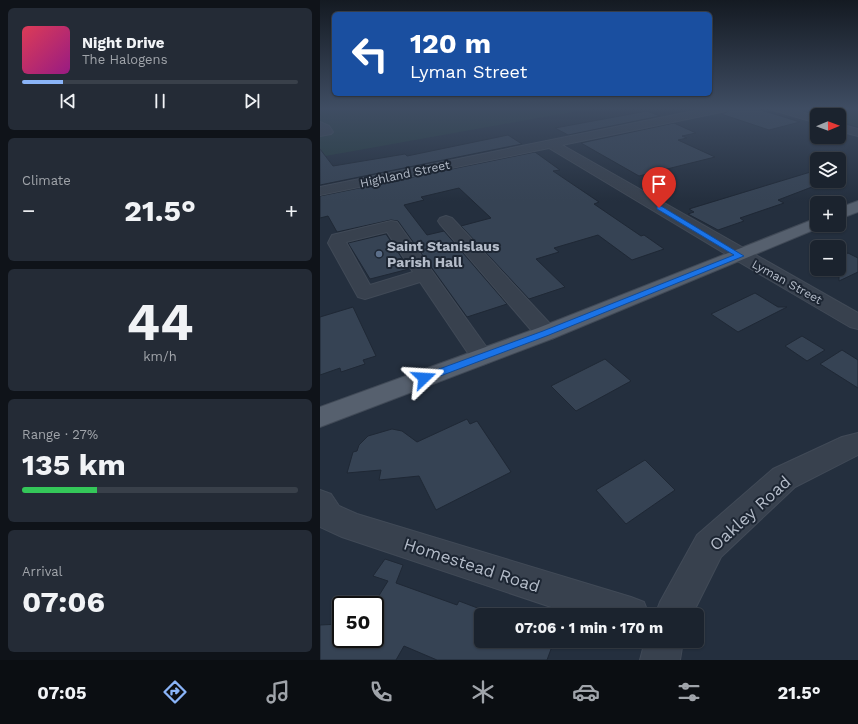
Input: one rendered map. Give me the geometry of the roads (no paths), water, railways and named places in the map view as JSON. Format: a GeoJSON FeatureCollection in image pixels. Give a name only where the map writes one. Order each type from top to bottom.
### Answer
{"type":"FeatureCollection","features":[{"type":"Feature","properties":{"kind":"main road"},"geometry":{"type":"LineString","coordinates":[[846,211],[858,206]]}},
{"type":"Feature","properties":{"kind":"main road"},"geometry":{"type":"LineString","coordinates":[[320,417],[546,333],[740,256],[810,226]]}},
{"type":"Feature","properties":{"kind":"street","name":"Highland Street"},"geometry":{"type":"LineString","coordinates":[[320,191],[576,139]]}},
{"type":"Feature","properties":{"kind":"street","name":"Lyman Street"},"geometry":{"type":"LineString","coordinates":[[551,144],[740,256],[858,322]]}},
{"type":"Feature","properties":{"kind":"street"},"geometry":{"type":"LineString","coordinates":[[446,221],[546,333]]}},
{"type":"Feature","properties":{"kind":"street"},"geometry":{"type":"LineString","coordinates":[[425,274],[365,293],[338,243],[338,239],[391,226],[425,274],[482,357]]}},
{"type":"Feature","properties":{"kind":"street","name":"Oakley Road"},"geometry":{"type":"LineString","coordinates":[[677,608],[709,546],[784,478],[852,445],[858,444]]}},
{"type":"Feature","properties":{"kind":"street","name":"Homestead Road"},"geometry":{"type":"LineString","coordinates":[[320,504],[328,516],[353,526],[609,608]]}},
{"type":"Feature","properties":{"kind":"street"},"geometry":{"type":"LineString","coordinates":[[660,660],[663,648]]}},
{"type":"Feature","properties":{"kind":"place","name":"Saint Stanislaus Parish Hall"},"geometry":{"type":"Point","coordinates":[379,254]}}]}
